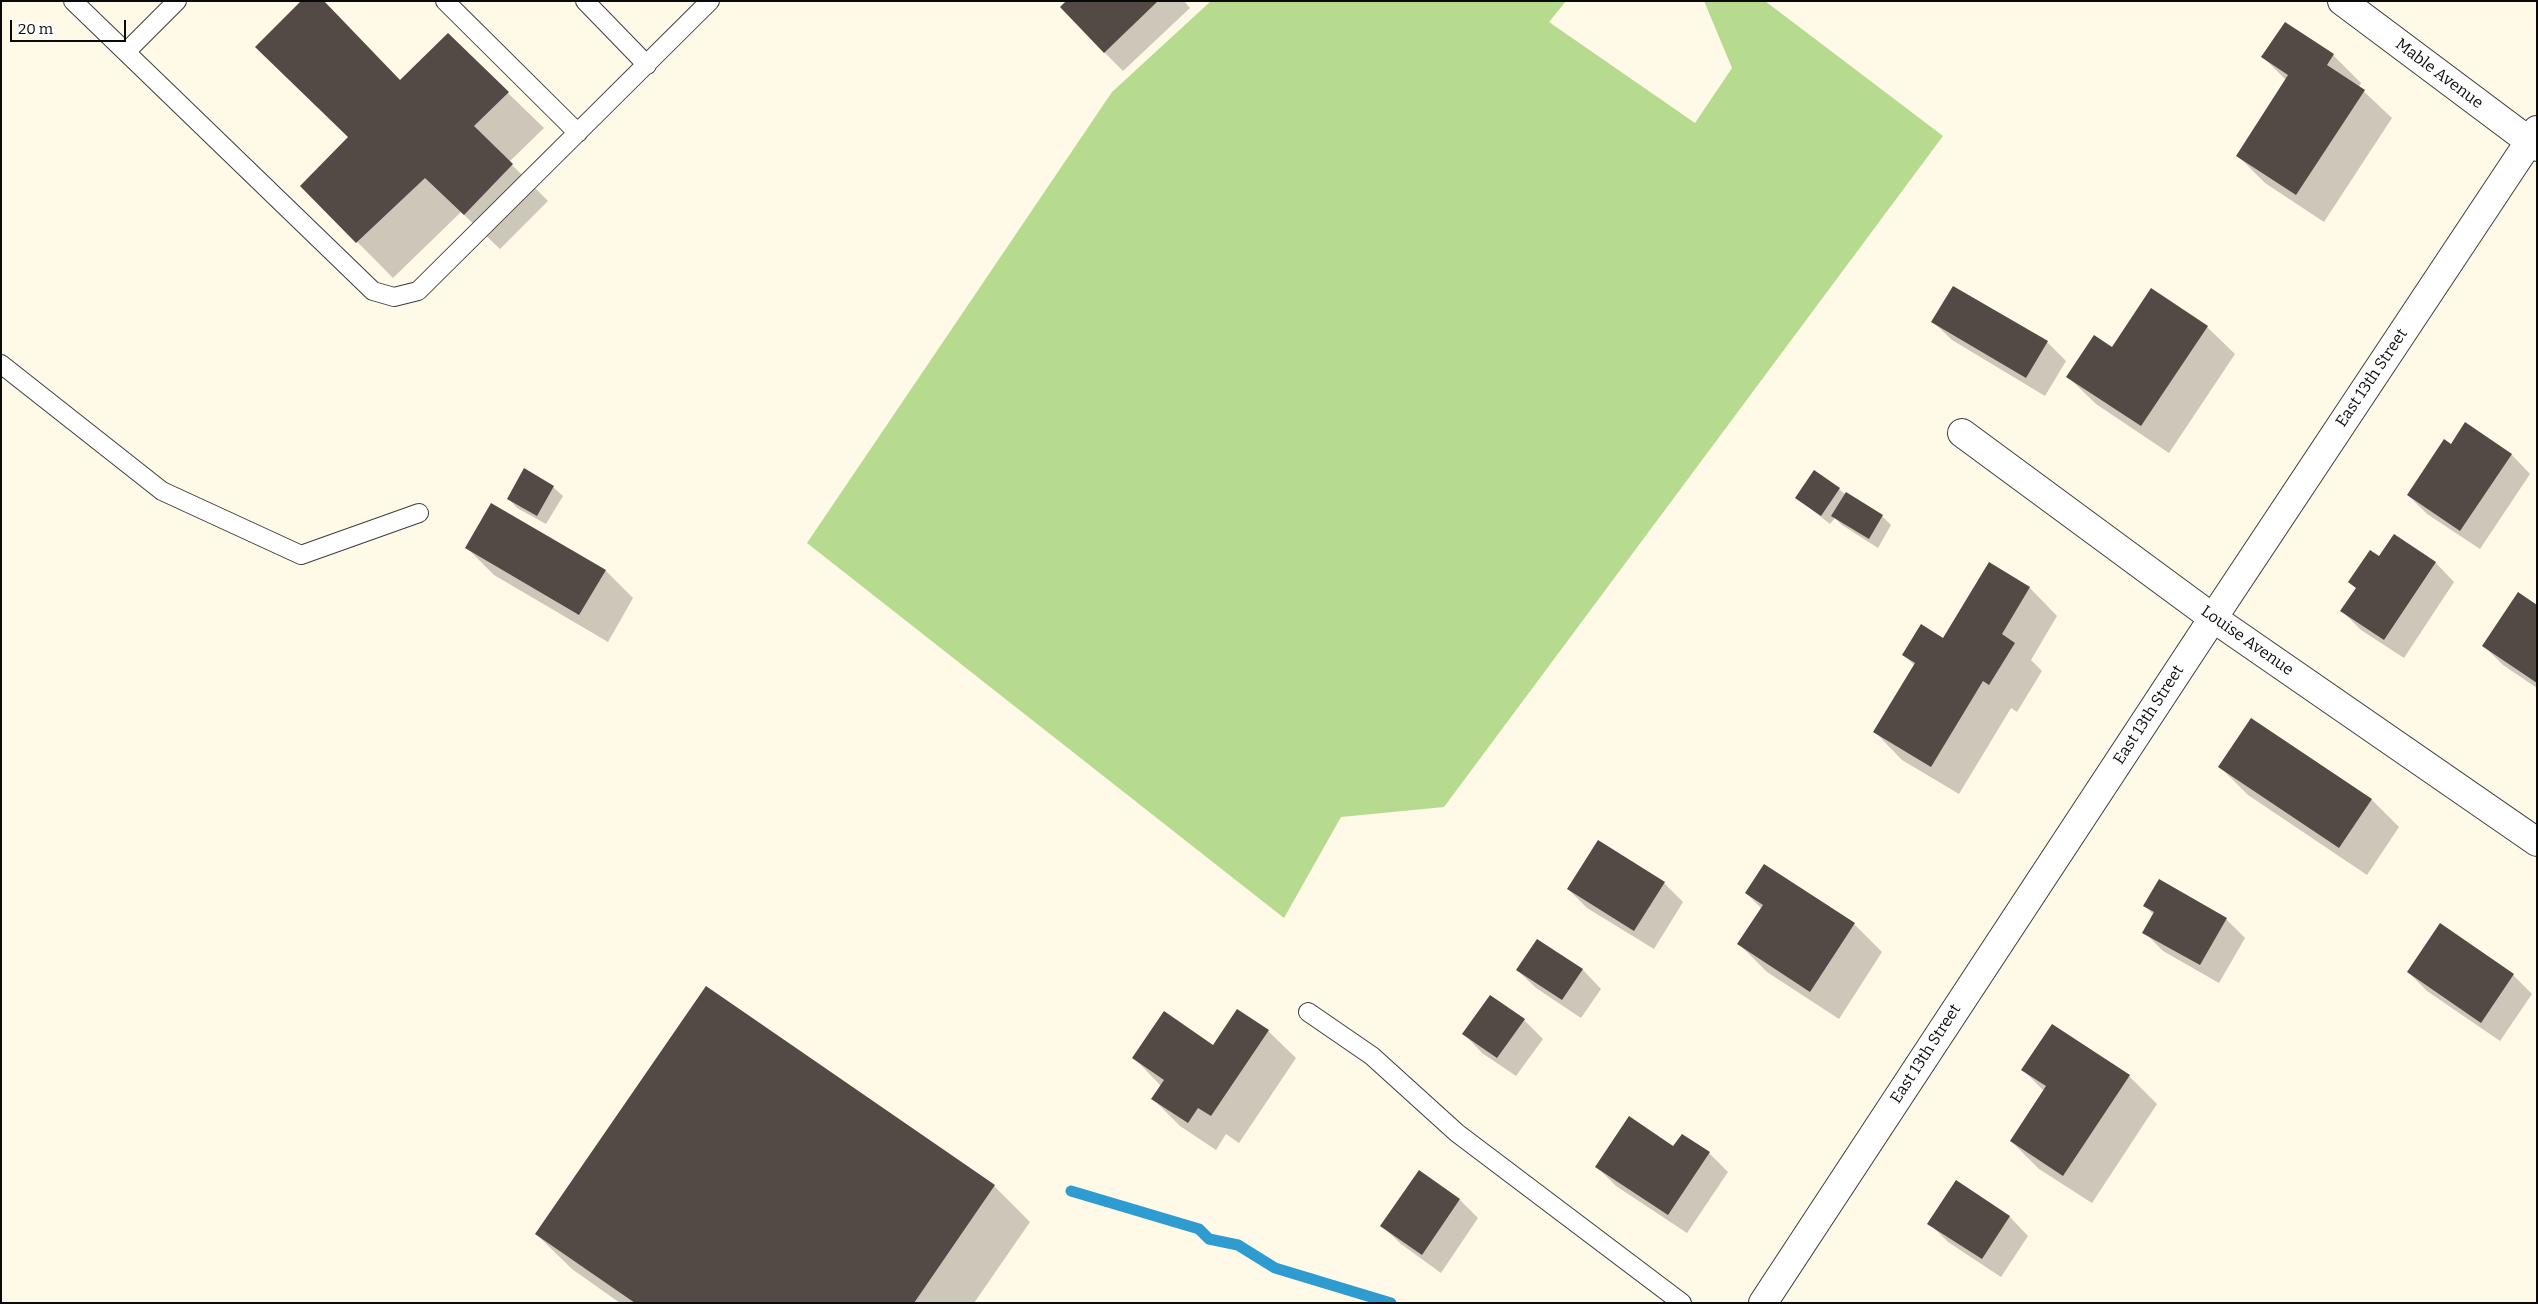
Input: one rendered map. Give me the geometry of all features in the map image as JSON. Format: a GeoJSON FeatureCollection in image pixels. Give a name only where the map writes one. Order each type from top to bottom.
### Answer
{"type":"FeatureCollection","features":[{"type":"Feature","properties":{"kind":"street","name":"Mable Avenue"},"geometry":{"type":"LineString","coordinates":[[2342,1],[2534,139]]}},
{"type":"Feature","properties":{"kind":"street","name":"East 13th Street"},"geometry":{"type":"LineString","coordinates":[[1763,1303],[2213,618],[2534,139]]}},
{"type":"Feature","properties":{"kind":"street","name":"Louise Avenue"},"geometry":{"type":"LineString","coordinates":[[1962,433],[2213,618],[2537,842]]}},
{"type":"Feature","properties":{"kind":"lane"},"geometry":{"type":"LineString","coordinates":[[72,1],[373,291],[394,297],[418,291],[710,1]]}},
{"type":"Feature","properties":{"kind":"lane"},"geometry":{"type":"LineString","coordinates":[[127,52],[177,1]]}},
{"type":"Feature","properties":{"kind":"lane"},"geometry":{"type":"LineString","coordinates":[[445,1],[578,133]]}},
{"type":"Feature","properties":{"kind":"lane"},"geometry":{"type":"LineString","coordinates":[[585,1],[647,65]]}},
{"type":"Feature","properties":{"kind":"lane"},"geometry":{"type":"LineString","coordinates":[[1,364],[162,491],[301,555],[419,513]]}},
{"type":"Feature","properties":{"kind":"lane"},"geometry":{"type":"LineString","coordinates":[[1308,1012],[1372,1056],[1458,1133],[1682,1303]]}},
{"type":"Feature","properties":{"kind":"green space"},"geometry":{"type":"Polygon","coordinates":[[[1211,1],[1566,1],[1549,22],[1695,123],[1732,68],[1704,1],[1765,1],[1943,136],[1444,807],[1341,817],[1284,918],[807,543],[1112,92],[1211,1]]]}},
{"type":"Feature","properties":{"kind":"building"},"geometry":{"type":"Polygon","coordinates":[[[301,1],[324,1],[400,80],[448,33],[509,92],[474,126],[513,164],[464,215],[425,178],[356,243],[300,186],[348,137],[255,47],[301,1]]]}},
{"type":"Feature","properties":{"kind":"building"},"geometry":{"type":"Polygon","coordinates":[[[1066,1],[1158,1],[1104,53],[1060,7],[1066,1]]]}},
{"type":"Feature","properties":{"kind":"building"},"geometry":{"type":"Polygon","coordinates":[[[2285,22],[2334,54],[2327,65],[2365,90],[2296,195],[2236,156],[2288,75],[2261,57],[2285,22]]]}},
{"type":"Feature","properties":{"kind":"building"},"geometry":{"type":"Polygon","coordinates":[[[1953,286],[2048,341],[2026,378],[1931,322],[1953,286]]]}},
{"type":"Feature","properties":{"kind":"building"},"geometry":{"type":"Polygon","coordinates":[[[2151,288],[2208,326],[2141,426],[2066,377],[2094,335],[2112,347],[2151,288]]]}},
{"type":"Feature","properties":{"kind":"building"},"geometry":{"type":"Polygon","coordinates":[[[2465,422],[2512,454],[2460,531],[2407,495],[2444,439],[2451,444],[2465,422]]]}},
{"type":"Feature","properties":{"kind":"building"},"geometry":{"type":"Polygon","coordinates":[[[524,468],[554,486],[537,516],[507,499],[524,468]]]}},
{"type":"Feature","properties":{"kind":"building"},"geometry":{"type":"Polygon","coordinates":[[[1814,470],[1840,488],[1821,516],[1795,498],[1814,470]]]}},
{"type":"Feature","properties":{"kind":"building"},"geometry":{"type":"Polygon","coordinates":[[[1846,492],[1883,515],[1869,539],[1831,516],[1846,492]]]}},
{"type":"Feature","properties":{"kind":"building"},"geometry":{"type":"Polygon","coordinates":[[[491,503],[606,570],[579,615],[465,548],[491,503]]]}},
{"type":"Feature","properties":{"kind":"building"},"geometry":{"type":"Polygon","coordinates":[[[2394,534],[2436,562],[2384,640],[2340,611],[2356,588],[2348,582],[2370,550],[2379,556],[2394,534]]]}},
{"type":"Feature","properties":{"kind":"building"},"geometry":{"type":"Polygon","coordinates":[[[1989,562],[2030,587],[2002,634],[2015,643],[1989,685],[1983,681],[1931,767],[1873,732],[1915,663],[1902,655],[1921,624],[1943,638],[1989,562]]]}},
{"type":"Feature","properties":{"kind":"building"},"geometry":{"type":"Polygon","coordinates":[[[2518,592],[2537,605],[2537,683],[2482,646],[2518,592]]]}},
{"type":"Feature","properties":{"kind":"building"},"geometry":{"type":"Polygon","coordinates":[[[2251,718],[2372,799],[2339,848],[2218,767],[2251,718]]]}},
{"type":"Feature","properties":{"kind":"building"},"geometry":{"type":"Polygon","coordinates":[[[1598,840],[1665,882],[1634,931],[1567,889],[1598,840]]]}},
{"type":"Feature","properties":{"kind":"building"},"geometry":{"type":"Polygon","coordinates":[[[1764,864],[1855,923],[1810,992],[1737,944],[1763,905],[1745,893],[1764,864]]]}},
{"type":"Feature","properties":{"kind":"building"},"geometry":{"type":"Polygon","coordinates":[[[2159,879],[2227,918],[2200,965],[2142,933],[2154,912],[2143,906],[2159,879]]]}},
{"type":"Feature","properties":{"kind":"building"},"geometry":{"type":"Polygon","coordinates":[[[2440,923],[2514,974],[2481,1023],[2407,972],[2440,923]]]}},
{"type":"Feature","properties":{"kind":"building"},"geometry":{"type":"Polygon","coordinates":[[[1537,939],[1583,969],[1562,1000],[1516,970],[1537,939]]]}},
{"type":"Feature","properties":{"kind":"building"},"geometry":{"type":"Polygon","coordinates":[[[706,986],[995,1185],[914,1303],[635,1303],[535,1234],[706,986]]]}},
{"type":"Feature","properties":{"kind":"building"},"geometry":{"type":"Polygon","coordinates":[[[1490,995],[1525,1019],[1497,1058],[1462,1034],[1490,995]]]}},
{"type":"Feature","properties":{"kind":"building"},"geometry":{"type":"Polygon","coordinates":[[[1237,1009],[1269,1030],[1211,1116],[1198,1108],[1188,1123],[1151,1099],[1164,1080],[1132,1058],[1164,1011],[1213,1045],[1237,1009]]]}},
{"type":"Feature","properties":{"kind":"building"},"geometry":{"type":"Polygon","coordinates":[[[2052,1024],[2130,1075],[2063,1176],[2010,1141],[2046,1086],[2021,1070],[2052,1024]]]}},
{"type":"Feature","properties":{"kind":"building"},"geometry":{"type":"Polygon","coordinates":[[[1629,1116],[1673,1146],[1682,1134],[1710,1152],[1668,1215],[1595,1167],[1629,1116]]]}},
{"type":"Feature","properties":{"kind":"building"},"geometry":{"type":"Polygon","coordinates":[[[1419,1170],[1460,1199],[1422,1255],[1380,1226],[1419,1170]]]}},
{"type":"Feature","properties":{"kind":"building"},"geometry":{"type":"Polygon","coordinates":[[[1956,1180],[2010,1216],[1982,1259],[1927,1224],[1956,1180]]]}},
{"type":"Feature","properties":{"kind":"waterway"},"geometry":{"type":"LineString","coordinates":[[1071,1191],[1199,1229],[1209,1239],[1238,1245],[1275,1268],[1391,1303]]}}]}
